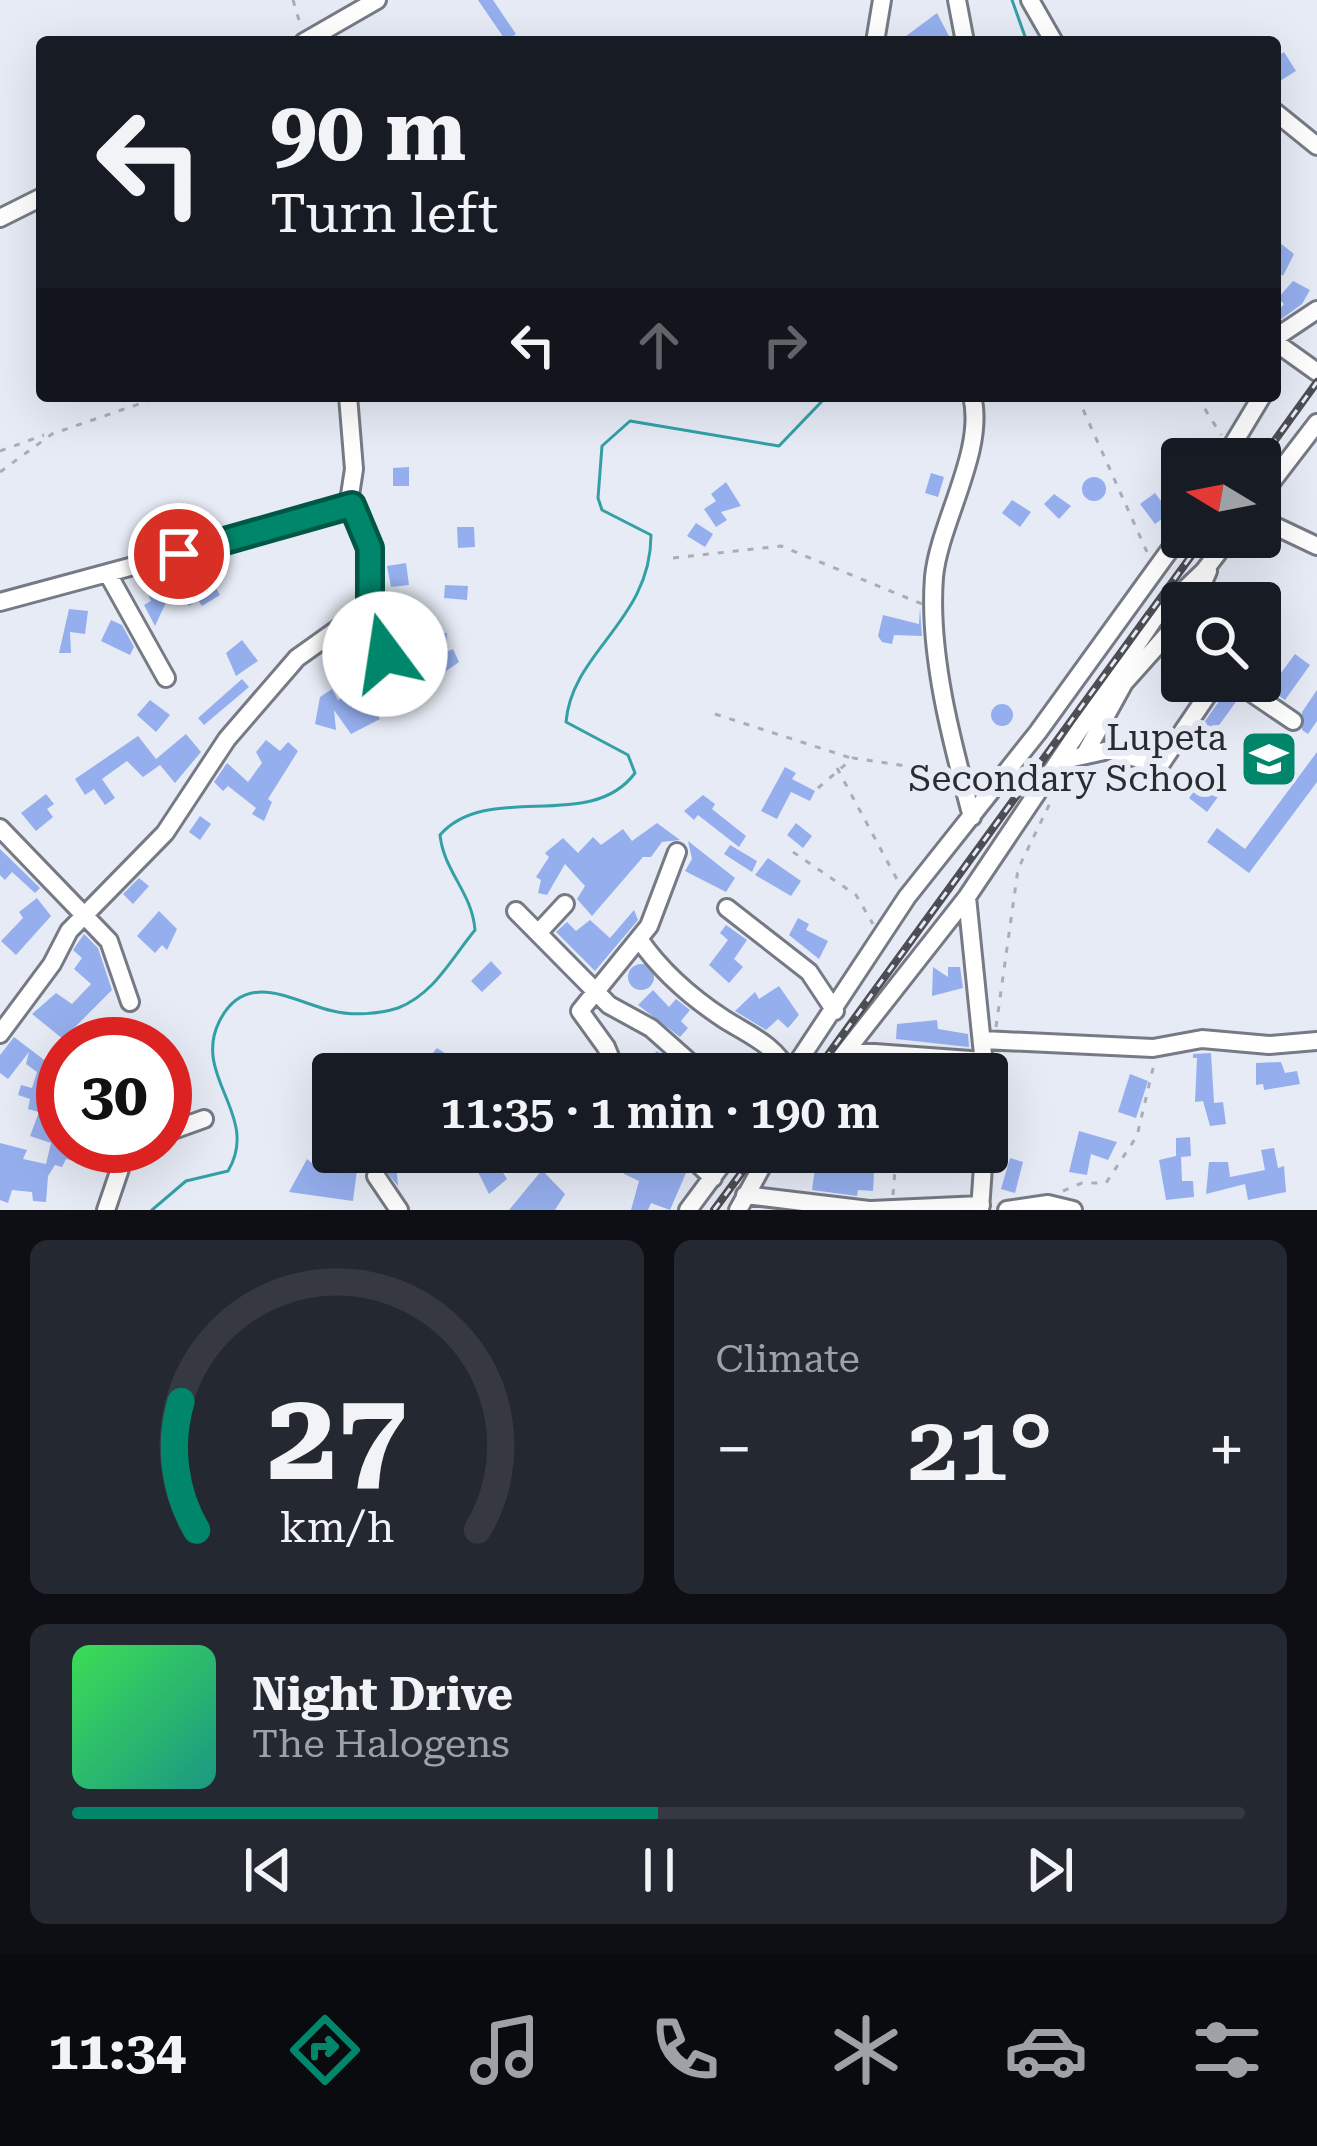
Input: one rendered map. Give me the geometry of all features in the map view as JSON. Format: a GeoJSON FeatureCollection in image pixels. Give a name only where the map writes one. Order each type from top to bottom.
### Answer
{"type":"FeatureCollection","features":[{"type":"Feature","properties":{"kind":"street"},"geometry":{"type":"LineString","coordinates":[[315,36],[377,0]]}},
{"type":"Feature","properties":{"kind":"street"},"geometry":{"type":"LineString","coordinates":[[875,36],[882,0]]}},
{"type":"Feature","properties":{"kind":"street"},"geometry":{"type":"LineString","coordinates":[[957,0],[963,36]]}},
{"type":"Feature","properties":{"kind":"street"},"geometry":{"type":"LineString","coordinates":[[1030,0],[1051,36]]}},
{"type":"Feature","properties":{"kind":"street"},"geometry":{"type":"LineString","coordinates":[[339,36],[343,21]]}},
{"type":"Feature","properties":{"kind":"street"},"geometry":{"type":"LineString","coordinates":[[1281,117],[1317,146]]}},
{"type":"Feature","properties":{"kind":"street"},"geometry":{"type":"LineString","coordinates":[[0,218],[36,200]]}},
{"type":"Feature","properties":{"kind":"street"},"geometry":{"type":"LineString","coordinates":[[1281,339],[1317,310]]}},
{"type":"Feature","properties":{"kind":"street"},"geometry":{"type":"LineString","coordinates":[[1281,345],[1317,372]]}},
{"type":"Feature","properties":{"kind":"street"},"geometry":{"type":"LineString","coordinates":[[348,402],[352,505],[370,548],[370,598],[385,654]]}},
{"type":"Feature","properties":{"kind":"street"},"geometry":{"type":"LineString","coordinates":[[972,402],[973,434],[935,569],[935,606],[960,770],[972,817]]}},
{"type":"Feature","properties":{"kind":"street"},"geometry":{"type":"LineString","coordinates":[[1235,438],[1258,402]]}},
{"type":"Feature","properties":{"kind":"street"},"geometry":{"type":"LineString","coordinates":[[1281,470],[1317,423]]}},
{"type":"Feature","properties":{"kind":"street"},"geometry":{"type":"LineString","coordinates":[[0,602],[352,505]]}},
{"type":"Feature","properties":{"kind":"street"},"geometry":{"type":"LineString","coordinates":[[1281,529],[1317,546]]}},
{"type":"Feature","properties":{"kind":"street"},"geometry":{"type":"LineString","coordinates":[[805,1053],[907,897],[1164,558]]}},
{"type":"Feature","properties":{"kind":"street"},"geometry":{"type":"LineString","coordinates":[[1203,582],[1213,560]]}},
{"type":"Feature","properties":{"kind":"street"},"geometry":{"type":"LineString","coordinates":[[848,1051],[1061,771],[1154,619],[1213,560]]}},
{"type":"Feature","properties":{"kind":"street"},"geometry":{"type":"LineString","coordinates":[[108,574],[166,678]]}},
{"type":"Feature","properties":{"kind":"street"},"geometry":{"type":"LineString","coordinates":[[0,1034],[85,914],[150,851],[199,775],[297,658],[356,616],[370,598]]}},
{"type":"Feature","properties":{"kind":"street"},"geometry":{"type":"LineString","coordinates":[[1061,771],[1086,752],[1124,683],[1161,647]]}},
{"type":"Feature","properties":{"kind":"street"},"geometry":{"type":"LineString","coordinates":[[1086,752],[1109,750],[1160,765],[1202,702]]}},
{"type":"Feature","properties":{"kind":"street"},"geometry":{"type":"LineString","coordinates":[[1264,702],[1292,721]]}},
{"type":"Feature","properties":{"kind":"street"},"geometry":{"type":"LineString","coordinates":[[0,827],[85,914],[115,952],[130,1002]]}},
{"type":"Feature","properties":{"kind":"street"},"geometry":{"type":"LineString","coordinates":[[609,1053],[581,1017],[592,990],[639,939],[677,852]]}},
{"type":"Feature","properties":{"kind":"street"},"geometry":{"type":"LineString","coordinates":[[967,897],[987,1053]]}},
{"type":"Feature","properties":{"kind":"street"},"geometry":{"type":"LineString","coordinates":[[539,932],[565,904]]}},
{"type":"Feature","properties":{"kind":"street"},"geometry":{"type":"LineString","coordinates":[[727,908],[809,972],[835,1011]]}},
{"type":"Feature","properties":{"kind":"street"},"geometry":{"type":"LineString","coordinates":[[516,910],[592,990],[651,1028],[679,1053]]}},
{"type":"Feature","properties":{"kind":"street"},"geometry":{"type":"LineString","coordinates":[[639,939],[667,973],[705,1005],[775,1053]]}},
{"type":"Feature","properties":{"kind":"street"},"geometry":{"type":"LineString","coordinates":[[988,1040],[1156,1048],[1202,1040],[1269,1045],[1317,1041]]}},
{"type":"Feature","properties":{"kind":"street"},"geometry":{"type":"LineString","coordinates":[[848,1051],[865,1053]]}},
{"type":"Feature","properties":{"kind":"street"},"geometry":{"type":"LineString","coordinates":[[192,1123],[204,1119]]}},
{"type":"Feature","properties":{"kind":"street"},"geometry":{"type":"LineString","coordinates":[[106,1210],[119,1173]]}},
{"type":"Feature","properties":{"kind":"street"},"geometry":{"type":"LineString","coordinates":[[708,1173],[713,1178]]}},
{"type":"Feature","properties":{"kind":"street"},"geometry":{"type":"LineString","coordinates":[[688,1210],[716,1173]]}},
{"type":"Feature","properties":{"kind":"street"},"geometry":{"type":"LineString","coordinates":[[758,1173],[741,1202],[848,1210],[981,1207],[983,1173]]}},
{"type":"Feature","properties":{"kind":"street"},"geometry":{"type":"LineString","coordinates":[[376,1176],[399,1210]]}},
{"type":"Feature","properties":{"kind":"street"},"geometry":{"type":"LineString","coordinates":[[1007,1210],[1048,1204],[1073,1210]]}},
{"type":"Feature","properties":{"kind":"path"},"geometry":{"type":"LineString","coordinates":[[293,0],[302,36]]}},
{"type":"Feature","properties":{"kind":"path"},"geometry":{"type":"LineString","coordinates":[[0,451],[145,402]]}},
{"type":"Feature","properties":{"kind":"path"},"geometry":{"type":"LineString","coordinates":[[1080,402],[1155,570]]}},
{"type":"Feature","properties":{"kind":"path"},"geometry":{"type":"LineString","coordinates":[[1200,402],[1218,438]]}},
{"type":"Feature","properties":{"kind":"path"},"geometry":{"type":"LineString","coordinates":[[0,472],[52,434]]}},
{"type":"Feature","properties":{"kind":"path"},"geometry":{"type":"LineString","coordinates":[[673,557],[781,546],[907,601],[935,606]]}},
{"type":"Feature","properties":{"kind":"path"},"geometry":{"type":"LineString","coordinates":[[715,714],[853,758],[934,772],[960,770]]}},
{"type":"Feature","properties":{"kind":"path"},"geometry":{"type":"LineString","coordinates":[[818,788],[853,758]]}},
{"type":"Feature","properties":{"kind":"path"},"geometry":{"type":"LineString","coordinates":[[837,768],[907,897]]}},
{"type":"Feature","properties":{"kind":"path"},"geometry":{"type":"LineString","coordinates":[[988,1040],[1018,869],[1061,771]]}},
{"type":"Feature","properties":{"kind":"path"},"geometry":{"type":"LineString","coordinates":[[793,852],[856,895],[879,943]]}},
{"type":"Feature","properties":{"kind":"path"},"geometry":{"type":"LineString","coordinates":[[1048,1204],[1072,1186],[1106,1183],[1137,1136],[1156,1048]]}},
{"type":"Feature","properties":{"kind":"path"},"geometry":{"type":"LineString","coordinates":[[893,1209],[895,1173]]}},
{"type":"Feature","properties":{"kind":"building"},"geometry":{"type":"Polygon","coordinates":[[[478,0],[493,0],[516,34],[503,36],[478,0]]]}},
{"type":"Feature","properties":{"kind":"building"},"geometry":{"type":"Polygon","coordinates":[[[937,13],[949,36],[906,36],[937,13]]]}},
{"type":"Feature","properties":{"kind":"building"},"geometry":{"type":"Polygon","coordinates":[[[1281,54],[1296,71],[1281,80],[1281,54]]]}},
{"type":"Feature","properties":{"kind":"building"},"geometry":{"type":"Polygon","coordinates":[[[1281,244],[1294,254],[1281,274],[1281,244]]]}},
{"type":"Feature","properties":{"kind":"building"},"geometry":{"type":"Polygon","coordinates":[[[1293,281],[1310,290],[1302,304],[1281,319],[1281,295],[1293,281]]]}},
{"type":"Feature","properties":{"kind":"building"},"geometry":{"type":"Polygon","coordinates":[[[409,467],[409,486],[393,486],[393,468],[409,467]]]}},
{"type":"Feature","properties":{"kind":"building"},"geometry":{"type":"Polygon","coordinates":[[[931,473],[944,477],[938,497],[925,493],[931,473]]]}},
{"type":"Feature","properties":{"kind":"building"},"geometry":{"type":"Polygon","coordinates":[[[1094,477],[1103,480],[1103,498],[1094,501],[1085,498],[1082,489],[1085,480],[1094,477]]]}},
{"type":"Feature","properties":{"kind":"building"},"geometry":{"type":"Polygon","coordinates":[[[726,482],[741,506],[721,512],[727,520],[716,527],[704,509],[716,501],[711,494],[726,482]]]}},
{"type":"Feature","properties":{"kind":"building"},"geometry":{"type":"Polygon","coordinates":[[[1155,493],[1161,501],[1161,520],[1155,524],[1140,504],[1155,493]]]}},
{"type":"Feature","properties":{"kind":"building"},"geometry":{"type":"Polygon","coordinates":[[[1054,494],[1071,506],[1059,519],[1044,504],[1054,494]]]}},
{"type":"Feature","properties":{"kind":"building"},"geometry":{"type":"Polygon","coordinates":[[[1012,500],[1031,512],[1020,527],[1002,513],[1012,500]]]}},
{"type":"Feature","properties":{"kind":"building"},"geometry":{"type":"Polygon","coordinates":[[[696,523],[713,534],[705,547],[687,536],[696,523]]]}},
{"type":"Feature","properties":{"kind":"building"},"geometry":{"type":"Polygon","coordinates":[[[457,527],[474,527],[475,547],[458,548],[457,527]]]}},
{"type":"Feature","properties":{"kind":"building"},"geometry":{"type":"Polygon","coordinates":[[[406,563],[409,585],[391,587],[387,566],[406,563]]]}},
{"type":"Feature","properties":{"kind":"building"},"geometry":{"type":"Polygon","coordinates":[[[212,581],[220,595],[202,606],[198,600],[189,606],[184,597],[212,581]]]}},
{"type":"Feature","properties":{"kind":"building"},"geometry":{"type":"Polygon","coordinates":[[[445,585],[468,586],[467,600],[444,598],[445,585]]]}},
{"type":"Feature","properties":{"kind":"building"},"geometry":{"type":"Polygon","coordinates":[[[162,586],[168,598],[155,626],[144,605],[151,601],[148,594],[162,586]]]}},
{"type":"Feature","properties":{"kind":"building"},"geometry":{"type":"Polygon","coordinates":[[[920,608],[922,636],[894,635],[892,644],[882,642],[878,636],[883,615],[919,624],[920,608]]]}},
{"type":"Feature","properties":{"kind":"building"},"geometry":{"type":"Polygon","coordinates":[[[69,609],[88,611],[85,634],[70,632],[71,653],[59,653],[69,609]]]}},
{"type":"Feature","properties":{"kind":"building"},"geometry":{"type":"Polygon","coordinates":[[[426,617],[433,632],[447,633],[446,652],[453,649],[459,662],[439,676],[432,666],[404,679],[396,663],[411,651],[406,621],[426,617]]]}},
{"type":"Feature","properties":{"kind":"building"},"geometry":{"type":"Polygon","coordinates":[[[111,620],[122,625],[134,647],[130,655],[101,641],[111,620]]]}},
{"type":"Feature","properties":{"kind":"building"},"geometry":{"type":"Polygon","coordinates":[[[242,640],[258,661],[236,676],[226,653],[242,640]]]}},
{"type":"Feature","properties":{"kind":"building"},"geometry":{"type":"Polygon","coordinates":[[[1295,654],[1310,665],[1285,700],[1281,673],[1295,654]]]}},
{"type":"Feature","properties":{"kind":"building"},"geometry":{"type":"Polygon","coordinates":[[[242,679],[249,687],[204,725],[198,718],[242,679]]]}},
{"type":"Feature","properties":{"kind":"building"},"geometry":{"type":"Polygon","coordinates":[[[380,679],[387,690],[398,684],[403,694],[375,711],[380,719],[351,734],[334,710],[336,730],[315,724],[320,697],[332,689],[338,700],[380,679]]]}},
{"type":"Feature","properties":{"kind":"building"},"geometry":{"type":"Polygon","coordinates":[[[1317,690],[1317,721],[1308,734],[1302,730],[1302,712],[1317,690]]]}},
{"type":"Feature","properties":{"kind":"building"},"geometry":{"type":"Polygon","coordinates":[[[150,700],[170,715],[156,732],[137,715],[150,700]]]}},
{"type":"Feature","properties":{"kind":"building"},"geometry":{"type":"Polygon","coordinates":[[[1218,702],[1236,702],[1212,735],[1201,727],[1218,702]]]}},
{"type":"Feature","properties":{"kind":"building"},"geometry":{"type":"Polygon","coordinates":[[[1002,704],[1013,715],[1002,726],[991,715],[1002,704]]]}},
{"type":"Feature","properties":{"kind":"building"},"geometry":{"type":"Polygon","coordinates":[[[186,734],[201,752],[175,783],[160,765],[143,777],[127,761],[102,779],[115,798],[105,805],[94,789],[85,795],[75,779],[138,736],[156,759],[186,734]]]}},
{"type":"Feature","properties":{"kind":"building"},"geometry":{"type":"Polygon","coordinates":[[[266,740],[280,751],[288,742],[298,751],[268,799],[272,802],[264,821],[252,814],[256,808],[228,786],[223,791],[214,782],[227,763],[248,782],[262,763],[256,752],[266,740]]]}},
{"type":"Feature","properties":{"kind":"building"},"geometry":{"type":"Polygon","coordinates":[[[1317,752],[1317,782],[1249,873],[1207,842],[1217,828],[1245,849],[1317,752]]]}},
{"type":"Feature","properties":{"kind":"building"},"geometry":{"type":"Polygon","coordinates":[[[785,767],[796,773],[792,779],[815,791],[810,801],[791,792],[777,819],[761,811],[785,767]]]}},
{"type":"Feature","properties":{"kind":"building"},"geometry":{"type":"Polygon","coordinates":[[[1207,773],[1225,787],[1207,812],[1189,798],[1207,773]]]}},
{"type":"Feature","properties":{"kind":"building"},"geometry":{"type":"Polygon","coordinates":[[[46,794],[54,804],[47,809],[53,817],[36,831],[21,813],[46,794]]]}},
{"type":"Feature","properties":{"kind":"building"},"geometry":{"type":"Polygon","coordinates":[[[703,795],[715,804],[712,809],[746,836],[739,847],[698,815],[694,820],[684,811],[703,795]]]}},
{"type":"Feature","properties":{"kind":"building"},"geometry":{"type":"Polygon","coordinates":[[[200,816],[211,824],[200,840],[189,832],[200,816]]]}},
{"type":"Feature","properties":{"kind":"building"},"geometry":{"type":"Polygon","coordinates":[[[657,823],[680,840],[662,842],[651,857],[643,857],[592,916],[577,899],[585,886],[565,864],[547,895],[538,893],[541,880],[536,877],[549,857],[545,853],[563,838],[578,853],[593,837],[601,845],[623,829],[632,841],[657,823]]]}},
{"type":"Feature","properties":{"kind":"building"},"geometry":{"type":"Polygon","coordinates":[[[796,823],[812,836],[803,848],[787,835],[796,823]]]}},
{"type":"Feature","properties":{"kind":"building"},"geometry":{"type":"Polygon","coordinates":[[[688,841],[735,878],[726,892],[685,871],[692,859],[688,841]]]}},
{"type":"Feature","properties":{"kind":"building"},"geometry":{"type":"Polygon","coordinates":[[[730,845],[757,861],[752,872],[724,854],[730,845]]]}},
{"type":"Feature","properties":{"kind":"building"},"geometry":{"type":"Polygon","coordinates":[[[0,849],[40,888],[35,893],[12,872],[5,880],[0,875],[0,849]]]}},
{"type":"Feature","properties":{"kind":"building"},"geometry":{"type":"Polygon","coordinates":[[[768,858],[801,881],[791,896],[755,875],[768,858]]]}},
{"type":"Feature","properties":{"kind":"building"},"geometry":{"type":"Polygon","coordinates":[[[139,878],[149,886],[133,904],[123,894],[139,878]]]}},
{"type":"Feature","properties":{"kind":"building"},"geometry":{"type":"Polygon","coordinates":[[[37,898],[51,916],[16,955],[1,941],[23,918],[19,912],[37,898]]]}},
{"type":"Feature","properties":{"kind":"building"},"geometry":{"type":"Polygon","coordinates":[[[634,910],[638,920],[595,971],[556,932],[567,922],[576,931],[590,920],[610,938],[634,910]]]}},
{"type":"Feature","properties":{"kind":"building"},"geometry":{"type":"Polygon","coordinates":[[[159,911],[177,929],[167,950],[162,945],[155,953],[137,936],[159,911]]]}},
{"type":"Feature","properties":{"kind":"building"},"geometry":{"type":"Polygon","coordinates":[[[798,918],[809,924],[806,930],[828,941],[819,959],[789,935],[798,918]]]}},
{"type":"Feature","properties":{"kind":"building"},"geometry":{"type":"Polygon","coordinates":[[[726,925],[747,940],[734,959],[743,967],[729,983],[709,965],[728,940],[720,933],[726,925]]]}},
{"type":"Feature","properties":{"kind":"building"},"geometry":{"type":"Polygon","coordinates":[[[84,934],[98,948],[112,990],[85,1017],[36,1017],[32,1014],[56,993],[72,1004],[91,984],[74,969],[82,958],[73,950],[84,934]]]}},
{"type":"Feature","properties":{"kind":"building"},"geometry":{"type":"Polygon","coordinates":[[[491,961],[502,973],[482,992],[471,981],[491,961]]]}},
{"type":"Feature","properties":{"kind":"building"},"geometry":{"type":"Polygon","coordinates":[[[641,964],[654,977],[641,990],[628,977],[641,964]]]}},
{"type":"Feature","properties":{"kind":"building"},"geometry":{"type":"Polygon","coordinates":[[[933,967],[948,977],[948,967],[960,967],[963,988],[932,996],[933,967]]]}},
{"type":"Feature","properties":{"kind":"building"},"geometry":{"type":"Polygon","coordinates":[[[779,986],[799,1015],[788,1028],[778,1019],[766,1030],[735,1011],[755,992],[759,999],[779,986]]]}},
{"type":"Feature","properties":{"kind":"building"},"geometry":{"type":"Polygon","coordinates":[[[653,990],[669,1007],[676,999],[690,1010],[681,1021],[688,1028],[680,1037],[638,1005],[653,990]]]}},
{"type":"Feature","properties":{"kind":"building"},"geometry":{"type":"Polygon","coordinates":[[[937,1020],[938,1029],[968,1034],[969,1047],[896,1039],[897,1024],[937,1020]]]}},
{"type":"Feature","properties":{"kind":"building"},"geometry":{"type":"Polygon","coordinates":[[[14,1037],[36,1054],[36,1071],[26,1064],[29,1052],[8,1079],[0,1073],[0,1055],[14,1037]]]}},
{"type":"Feature","properties":{"kind":"building"},"geometry":{"type":"Polygon","coordinates":[[[1211,1053],[1214,1103],[1223,1102],[1226,1124],[1210,1126],[1203,1101],[1195,1102],[1197,1058],[1193,1054],[1211,1053]]]}},
{"type":"Feature","properties":{"kind":"building"},"geometry":{"type":"Polygon","coordinates":[[[1281,1062],[1285,1073],[1297,1071],[1300,1084],[1264,1090],[1263,1084],[1256,1085],[1256,1063],[1281,1062]]]}},
{"type":"Feature","properties":{"kind":"building"},"geometry":{"type":"Polygon","coordinates":[[[1130,1074],[1148,1081],[1136,1118],[1118,1112],[1130,1074]]]}},
{"type":"Feature","properties":{"kind":"building"},"geometry":{"type":"Polygon","coordinates":[[[36,1075],[36,1111],[28,1109],[30,1099],[18,1095],[21,1085],[32,1088],[36,1075]]]}},
{"type":"Feature","properties":{"kind":"building"},"geometry":{"type":"Polygon","coordinates":[[[1079,1131],[1117,1142],[1108,1160],[1091,1154],[1087,1175],[1069,1172],[1079,1131]]]}},
{"type":"Feature","properties":{"kind":"building"},"geometry":{"type":"Polygon","coordinates":[[[1190,1137],[1191,1156],[1181,1157],[1182,1181],[1193,1181],[1194,1197],[1166,1200],[1159,1160],[1176,1156],[1176,1138],[1190,1137]]]}},
{"type":"Feature","properties":{"kind":"building"},"geometry":{"type":"Polygon","coordinates":[[[0,1143],[27,1150],[23,1159],[36,1162],[36,1173],[50,1173],[46,1202],[33,1201],[32,1192],[12,1190],[8,1203],[0,1200],[0,1143]]]}},
{"type":"Feature","properties":{"kind":"building"},"geometry":{"type":"Polygon","coordinates":[[[1274,1148],[1278,1168],[1284,1166],[1286,1192],[1248,1200],[1245,1184],[1206,1194],[1209,1162],[1228,1162],[1230,1177],[1265,1170],[1261,1150],[1274,1148]]]}},
{"type":"Feature","properties":{"kind":"building"},"geometry":{"type":"Polygon","coordinates":[[[1010,1158],[1023,1162],[1015,1193],[1001,1189],[1010,1158]]]}},
{"type":"Feature","properties":{"kind":"building"},"geometry":{"type":"Polygon","coordinates":[[[307,1159],[312,1173],[357,1173],[353,1201],[289,1192],[307,1159]]]}},
{"type":"Feature","properties":{"kind":"building"},"geometry":{"type":"Polygon","coordinates":[[[478,1173],[503,1173],[507,1179],[489,1194],[478,1173]]]}},
{"type":"Feature","properties":{"kind":"building"},"geometry":{"type":"Polygon","coordinates":[[[540,1173],[565,1194],[555,1210],[509,1210],[540,1173]]]}},
{"type":"Feature","properties":{"kind":"building"},"geometry":{"type":"Polygon","coordinates":[[[686,1173],[670,1210],[651,1203],[648,1210],[631,1210],[639,1181],[624,1174],[686,1173]]]}},
{"type":"Feature","properties":{"kind":"building"},"geometry":{"type":"Polygon","coordinates":[[[814,1173],[874,1173],[873,1191],[858,1190],[857,1196],[812,1190],[814,1173]]]}},
{"type":"Feature","properties":{"kind":"waterway"},"geometry":{"type":"LineString","coordinates":[[1012,0],[1025,36]]}},
{"type":"Feature","properties":{"kind":"waterway"},"geometry":{"type":"LineString","coordinates":[[152,1210],[186,1181],[228,1171],[236,1151],[237,1132],[214,1061],[213,1042],[230,1005],[257,992],[349,1013],[383,1012],[411,1002],[441,975],[475,930],[440,835],[460,819],[484,811],[592,801],[616,791],[635,773],[628,755],[566,722],[582,675],[626,613],[648,565],[651,535],[602,510],[598,498],[602,446],[630,421],[779,446],[821,402]]}},
{"type":"Feature","properties":{"kind":"railway"},"geometry":{"type":"LineString","coordinates":[[1277,438],[1317,382]]}},
{"type":"Feature","properties":{"kind":"railway"},"geometry":{"type":"LineString","coordinates":[[829,1053],[1190,558]]}},
{"type":"Feature","properties":{"kind":"railway"},"geometry":{"type":"LineString","coordinates":[[714,1210],[741,1173]]}},
{"type":"Feature","properties":{"kind":"place","name":"Lupeta Secondary School"},"geometry":{"type":"Point","coordinates":[1269,759]}},
{"type":"Feature","properties":{"kind":"route"},"geometry":{"type":"LineString","coordinates":[[179,554],[352,505],[370,548],[370,598],[385,654]]}}]}
